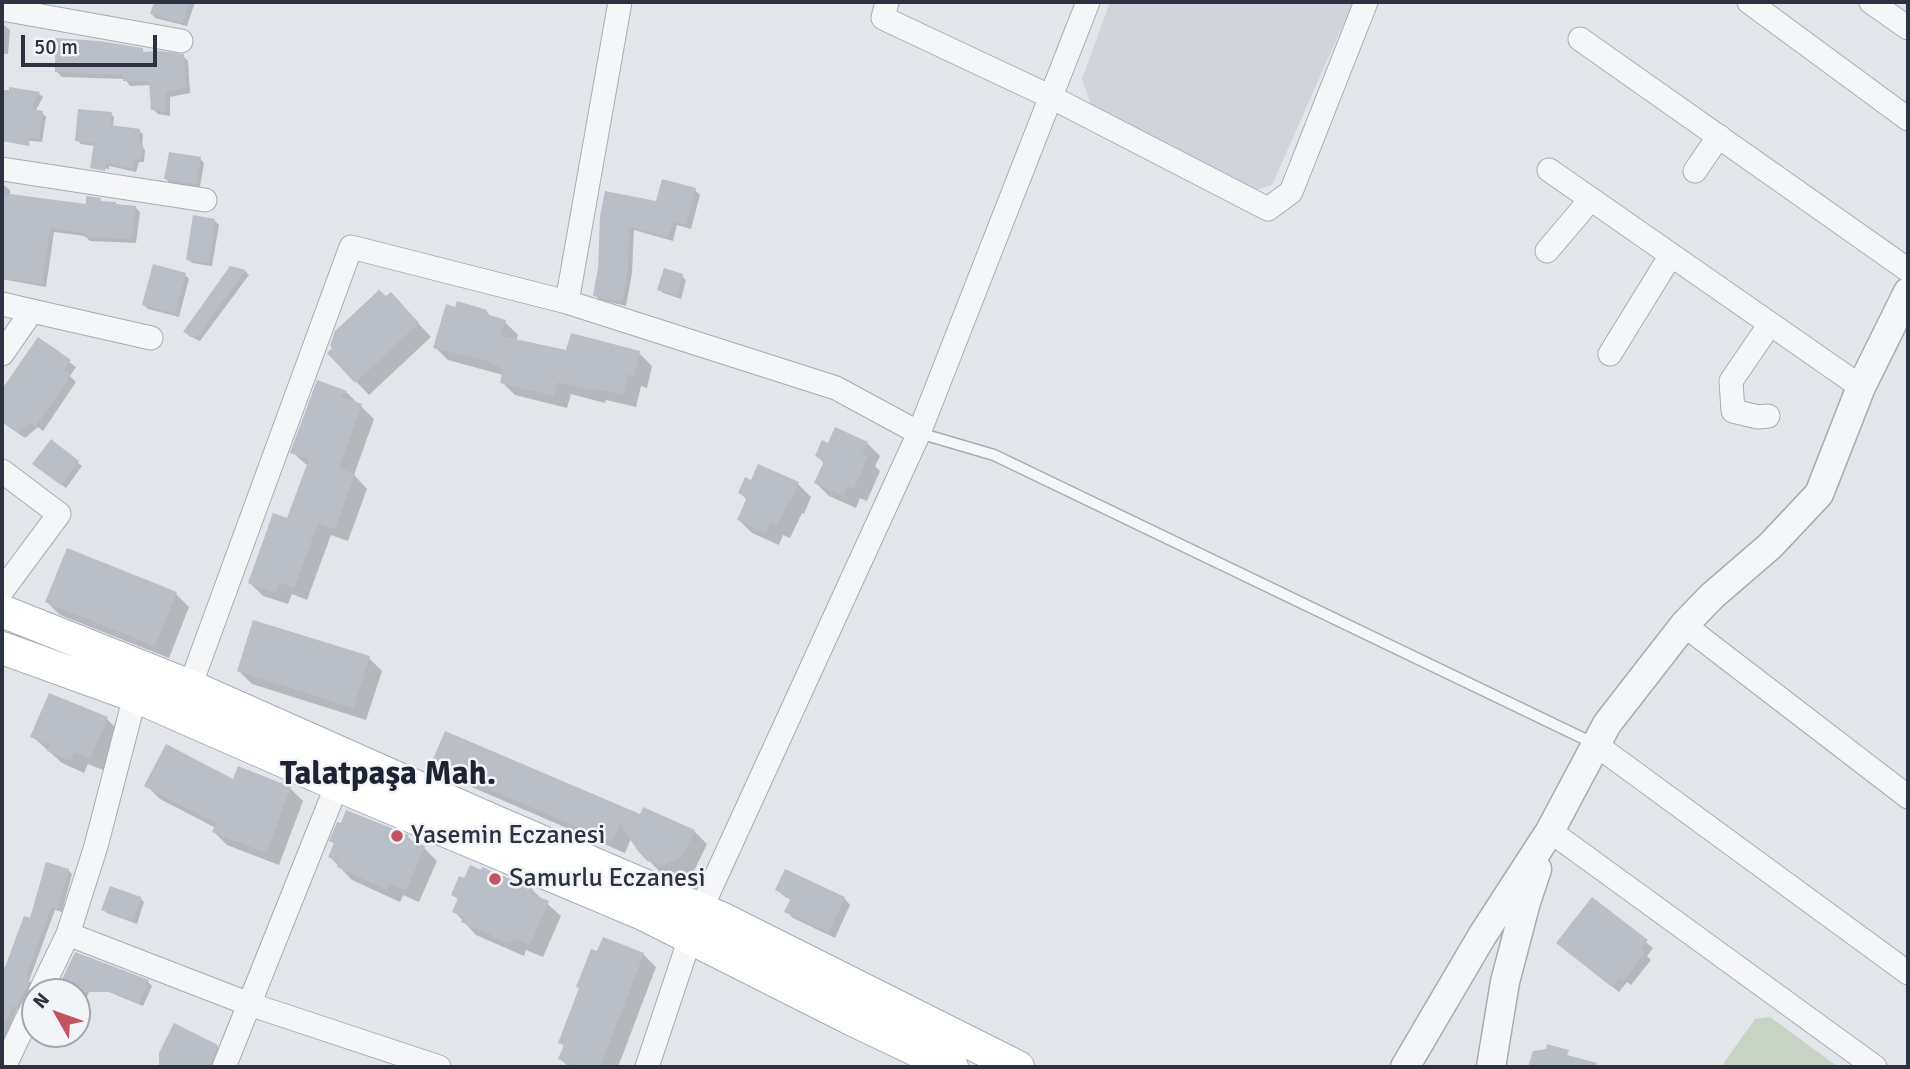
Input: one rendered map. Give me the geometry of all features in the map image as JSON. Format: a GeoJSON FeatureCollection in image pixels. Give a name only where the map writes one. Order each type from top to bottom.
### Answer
{"type":"FeatureCollection","features":[{"type":"Feature","properties":{"kind":"main road"},"geometry":{"type":"LineString","coordinates":[[2,611],[190,686],[494,821],[701,909],[1018,1067]]}},
{"type":"Feature","properties":{"kind":"main road"},"geometry":{"type":"LineString","coordinates":[[2,648],[135,696],[337,785],[643,914],[953,1067]]}},
{"type":"Feature","properties":{"kind":"street"},"geometry":{"type":"LineString","coordinates":[[567,302],[620,2]]}},
{"type":"Feature","properties":{"kind":"street"},"geometry":{"type":"LineString","coordinates":[[887,2],[883,18],[1051,97],[1268,209],[1291,192],[1366,2]]}},
{"type":"Feature","properties":{"kind":"street"},"geometry":{"type":"LineString","coordinates":[[647,1067],[701,909],[919,433],[1088,2]]}},
{"type":"Feature","properties":{"kind":"street"},"geometry":{"type":"LineString","coordinates":[[1749,2],[1908,119]]}},
{"type":"Feature","properties":{"kind":"street"},"geometry":{"type":"LineString","coordinates":[[1871,2],[1908,28]]}},
{"type":"Feature","properties":{"kind":"street"},"geometry":{"type":"LineString","coordinates":[[2,9],[181,41]]}},
{"type":"Feature","properties":{"kind":"street"},"geometry":{"type":"LineString","coordinates":[[1580,39],[1908,270]]}},
{"type":"Feature","properties":{"kind":"street"},"geometry":{"type":"LineString","coordinates":[[1695,171],[1718,136]]}},
{"type":"Feature","properties":{"kind":"street"},"geometry":{"type":"LineString","coordinates":[[2,169],[205,200]]}},
{"type":"Feature","properties":{"kind":"street"},"geometry":{"type":"LineString","coordinates":[[1549,170],[1861,387]]}},
{"type":"Feature","properties":{"kind":"street"},"geometry":{"type":"LineString","coordinates":[[1547,251],[1591,199]]}},
{"type":"Feature","properties":{"kind":"street"},"geometry":{"type":"LineString","coordinates":[[190,686],[351,247],[567,302],[836,388],[919,433]]}},
{"type":"Feature","properties":{"kind":"street"},"geometry":{"type":"LineString","coordinates":[[1610,354],[1671,255]]}},
{"type":"Feature","properties":{"kind":"street"},"geometry":{"type":"LineString","coordinates":[[1405,1067],[1482,936],[1550,831],[1607,724],[1684,625],[1712,596],[1770,546],[1819,495],[1861,387],[1908,292]]}},
{"type":"Feature","properties":{"kind":"street"},"geometry":{"type":"LineString","coordinates":[[2,304],[151,338]]}},
{"type":"Feature","properties":{"kind":"street"},"geometry":{"type":"LineString","coordinates":[[2,354],[32,311]]}},
{"type":"Feature","properties":{"kind":"street"},"geometry":{"type":"LineString","coordinates":[[1768,416],[1758,417],[1733,411],[1731,382],[1770,324]]}},
{"type":"Feature","properties":{"kind":"street"},"geometry":{"type":"LineString","coordinates":[[2,471],[59,514],[2,591]]}},
{"type":"Feature","properties":{"kind":"street"},"geometry":{"type":"LineString","coordinates":[[1684,625],[1908,797]]}},
{"type":"Feature","properties":{"kind":"street"},"geometry":{"type":"LineString","coordinates":[[47,978],[68,934],[96,846],[135,696]]}},
{"type":"Feature","properties":{"kind":"street"},"geometry":{"type":"LineString","coordinates":[[1595,744],[1908,973]]}},
{"type":"Feature","properties":{"kind":"street"},"geometry":{"type":"LineString","coordinates":[[224,1067],[337,785]]}},
{"type":"Feature","properties":{"kind":"street"},"geometry":{"type":"LineString","coordinates":[[1491,1067],[1504,982],[1526,902],[1550,831]]}},
{"type":"Feature","properties":{"kind":"street"},"geometry":{"type":"LineString","coordinates":[[1550,831],[1875,1067]]}},
{"type":"Feature","properties":{"kind":"street"},"geometry":{"type":"LineString","coordinates":[[68,934],[249,1004],[439,1067]]}},
{"type":"Feature","properties":{"kind":"street"},"geometry":{"type":"LineString","coordinates":[[4,1067],[21,1031]]}},
{"type":"Feature","properties":{"kind":"lane"},"geometry":{"type":"LineString","coordinates":[[919,433],[994,455],[1595,744]]}},
{"type":"Feature","properties":{"kind":"shaded area"},"geometry":{"type":"Polygon","coordinates":[[[1110,2],[1353,2],[1272,185],[1246,193],[1093,110],[1082,79],[1110,2]]]}},
{"type":"Feature","properties":{"kind":"green space"},"geometry":{"type":"Polygon","coordinates":[[[1770,1017],[1838,1067],[1721,1067],[1755,1019],[1770,1017]]]}},
{"type":"Feature","properties":{"kind":"building"},"geometry":{"type":"Polygon","coordinates":[[[154,2],[190,2],[183,23],[150,14],[154,2]]]}},
{"type":"Feature","properties":{"kind":"building"},"geometry":{"type":"Polygon","coordinates":[[[55,38],[143,48],[143,52],[184,54],[186,88],[166,92],[166,112],[151,110],[149,81],[123,81],[123,75],[55,72],[55,38]]]}},
{"type":"Feature","properties":{"kind":"building"},"geometry":{"type":"Polygon","coordinates":[[[9,87],[40,92],[31,109],[43,111],[39,139],[30,138],[29,146],[2,141],[2,90],[9,90],[9,87]]]}},
{"type":"Feature","properties":{"kind":"building"},"geometry":{"type":"Polygon","coordinates":[[[78,109],[112,112],[110,125],[140,129],[139,143],[143,145],[141,159],[135,159],[133,169],[106,163],[105,171],[90,168],[94,143],[75,141],[78,109]]]}},
{"type":"Feature","properties":{"kind":"building"},"geometry":{"type":"Polygon","coordinates":[[[169,152],[201,157],[196,184],[164,179],[169,152]]]}},
{"type":"Feature","properties":{"kind":"building"},"geometry":{"type":"Polygon","coordinates":[[[662,179],[696,188],[686,225],[673,221],[668,237],[629,227],[628,268],[622,302],[593,296],[598,268],[600,216],[605,191],[656,201],[662,179]]]}},
{"type":"Feature","properties":{"kind":"building"},"geometry":{"type":"Polygon","coordinates":[[[2,193],[86,204],[86,196],[101,198],[100,201],[136,206],[132,239],[84,237],[84,233],[50,228],[42,284],[2,278],[2,193]]]}},
{"type":"Feature","properties":{"kind":"building"},"geometry":{"type":"Polygon","coordinates":[[[193,215],[215,219],[209,263],[186,260],[193,215]]]}},
{"type":"Feature","properties":{"kind":"building"},"geometry":{"type":"Polygon","coordinates":[[[153,264],[186,273],[175,314],[142,305],[153,264]]]}},
{"type":"Feature","properties":{"kind":"building"},"geometry":{"type":"Polygon","coordinates":[[[230,266],[246,270],[196,338],[183,332],[230,266]]]}},
{"type":"Feature","properties":{"kind":"building"},"geometry":{"type":"Polygon","coordinates":[[[664,268],[683,274],[677,296],[657,290],[664,268]]]}},
{"type":"Feature","properties":{"kind":"building"},"geometry":{"type":"Polygon","coordinates":[[[379,290],[386,296],[391,292],[419,323],[355,383],[327,353],[332,348],[330,346],[335,331],[379,290]]]}},
{"type":"Feature","properties":{"kind":"building"},"geometry":{"type":"Polygon","coordinates":[[[457,301],[487,310],[486,314],[506,320],[501,336],[566,350],[571,333],[640,351],[634,376],[628,374],[623,395],[558,382],[554,396],[500,383],[503,369],[487,361],[433,348],[446,304],[455,307],[457,301]]]}},
{"type":"Feature","properties":{"kind":"building"},"geometry":{"type":"Polygon","coordinates":[[[38,337],[71,360],[64,370],[71,375],[36,426],[30,422],[18,433],[2,422],[2,389],[38,337]]]}},
{"type":"Feature","properties":{"kind":"building"},"geometry":{"type":"Polygon","coordinates":[[[317,380],[347,391],[340,397],[362,404],[339,468],[355,474],[335,529],[318,523],[294,588],[279,582],[275,593],[248,583],[273,513],[287,518],[309,459],[290,453],[317,380]]]}},
{"type":"Feature","properties":{"kind":"building"},"geometry":{"type":"Polygon","coordinates":[[[835,427],[868,442],[862,454],[868,456],[854,489],[847,486],[843,496],[814,483],[824,461],[815,456],[822,440],[828,443],[835,427]]]}},
{"type":"Feature","properties":{"kind":"building"},"geometry":{"type":"Polygon","coordinates":[[[51,439],[79,461],[61,485],[32,464],[51,439]]]}},
{"type":"Feature","properties":{"kind":"building"},"geometry":{"type":"Polygon","coordinates":[[[758,464],[799,482],[777,526],[770,523],[766,533],[737,520],[747,497],[738,493],[745,477],[751,480],[758,464]]]}},
{"type":"Feature","properties":{"kind":"building"},"geometry":{"type":"Polygon","coordinates":[[[67,548],[177,592],[155,646],[45,602],[67,548]]]}},
{"type":"Feature","properties":{"kind":"building"},"geometry":{"type":"Polygon","coordinates":[[[253,620],[370,656],[353,708],[237,671],[253,620]]]}},
{"type":"Feature","properties":{"kind":"building"},"geometry":{"type":"Polygon","coordinates":[[[49,693],[108,717],[90,759],[74,752],[71,761],[47,751],[50,745],[30,737],[49,693]]]}},
{"type":"Feature","properties":{"kind":"building"},"geometry":{"type":"Polygon","coordinates":[[[445,731],[640,814],[643,807],[695,830],[681,858],[663,865],[647,861],[620,824],[612,842],[431,764],[445,731]]]}},
{"type":"Feature","properties":{"kind":"building"},"geometry":{"type":"Polygon","coordinates":[[[166,744],[233,779],[238,766],[291,787],[266,853],[212,832],[216,823],[144,786],[166,744]]]}},
{"type":"Feature","properties":{"kind":"building"},"geometry":{"type":"Polygon","coordinates":[[[346,810],[409,835],[407,839],[425,846],[406,891],[390,883],[387,890],[337,867],[339,862],[328,857],[334,843],[329,841],[337,822],[341,823],[346,810]]]}},
{"type":"Feature","properties":{"kind":"building"},"geometry":{"type":"Polygon","coordinates":[[[46,862],[69,869],[58,909],[51,907],[26,977],[28,978],[21,978],[21,999],[17,1008],[13,1006],[2,1032],[2,966],[5,967],[24,916],[30,918],[46,862]]]}},
{"type":"Feature","properties":{"kind":"building"},"geometry":{"type":"Polygon","coordinates":[[[470,865],[481,870],[482,867],[533,889],[531,894],[549,901],[530,945],[513,938],[511,944],[494,938],[461,922],[463,917],[452,912],[458,898],[451,895],[459,876],[464,878],[470,865]]]}},
{"type":"Feature","properties":{"kind":"building"},"geometry":{"type":"Polygon","coordinates":[[[785,869],[845,897],[829,932],[784,912],[791,898],[775,890],[785,869]]]}},
{"type":"Feature","properties":{"kind":"building"},"geometry":{"type":"Polygon","coordinates":[[[110,886],[141,897],[133,921],[101,910],[110,886]]]}},
{"type":"Feature","properties":{"kind":"building"},"geometry":{"type":"Polygon","coordinates":[[[1592,897],[1648,940],[1641,949],[1646,952],[1624,980],[1620,977],[1612,987],[1556,943],[1592,897]]]}},
{"type":"Feature","properties":{"kind":"building"},"geometry":{"type":"Polygon","coordinates":[[[603,937],[644,953],[600,1067],[579,1067],[558,1059],[564,1045],[558,1043],[591,949],[597,951],[603,937]]]}},
{"type":"Feature","properties":{"kind":"building"},"geometry":{"type":"Polygon","coordinates":[[[75,952],[149,980],[139,1003],[112,992],[91,992],[91,978],[63,978],[75,952]]]}},
{"type":"Feature","properties":{"kind":"building"},"geometry":{"type":"Polygon","coordinates":[[[174,1023],[218,1045],[209,1067],[159,1067],[159,1053],[174,1023]]]}},
{"type":"Feature","properties":{"kind":"building"},"geometry":{"type":"Polygon","coordinates":[[[1547,1044],[1569,1050],[1567,1055],[1597,1063],[1596,1067],[1528,1067],[1533,1051],[1546,1049],[1547,1044]]]}},
{"type":"Feature","properties":{"kind":"place","name":"Yasemin Eczanesi"},"geometry":{"type":"Point","coordinates":[397,836]}},
{"type":"Feature","properties":{"kind":"place","name":"Samurlu Eczanesi"},"geometry":{"type":"Point","coordinates":[495,879]}},
{"type":"Feature","properties":{"kind":"district","name":"Talatpaşa Mah."},"geometry":{"type":"Point","coordinates":[388,775]}}]}
